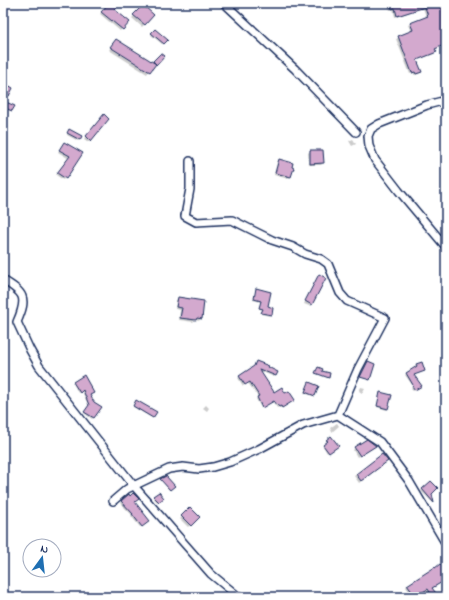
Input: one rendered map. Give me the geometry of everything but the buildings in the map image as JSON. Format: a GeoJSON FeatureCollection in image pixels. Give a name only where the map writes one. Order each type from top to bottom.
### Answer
{"type":"FeatureCollection","features":[{"type":"Feature","properties":{"kind":"street"},"geometry":{"type":"LineString","coordinates":[[224,3],[295,69],[356,132]]}},
{"type":"Feature","properties":{"kind":"street"},"geometry":{"type":"LineString","coordinates":[[446,100],[427,105],[379,124],[371,129],[368,136],[369,146],[375,160],[446,247]]}},
{"type":"Feature","properties":{"kind":"street"},"geometry":{"type":"LineString","coordinates":[[113,501],[127,489],[168,469],[183,467],[199,469],[230,462],[259,449],[303,425],[338,414],[358,369],[385,318],[347,301],[340,293],[328,264],[321,259],[272,240],[232,220],[196,222],[185,216],[190,189],[190,161]]}},
{"type":"Feature","properties":{"kind":"street"},"geometry":{"type":"LineString","coordinates":[[3,280],[19,290],[22,296],[22,311],[17,322],[39,366],[134,486],[211,574],[238,597]]}},
{"type":"Feature","properties":{"kind":"street"},"geometry":{"type":"LineString","coordinates":[[338,414],[380,442],[409,481],[446,544]]}}]}
